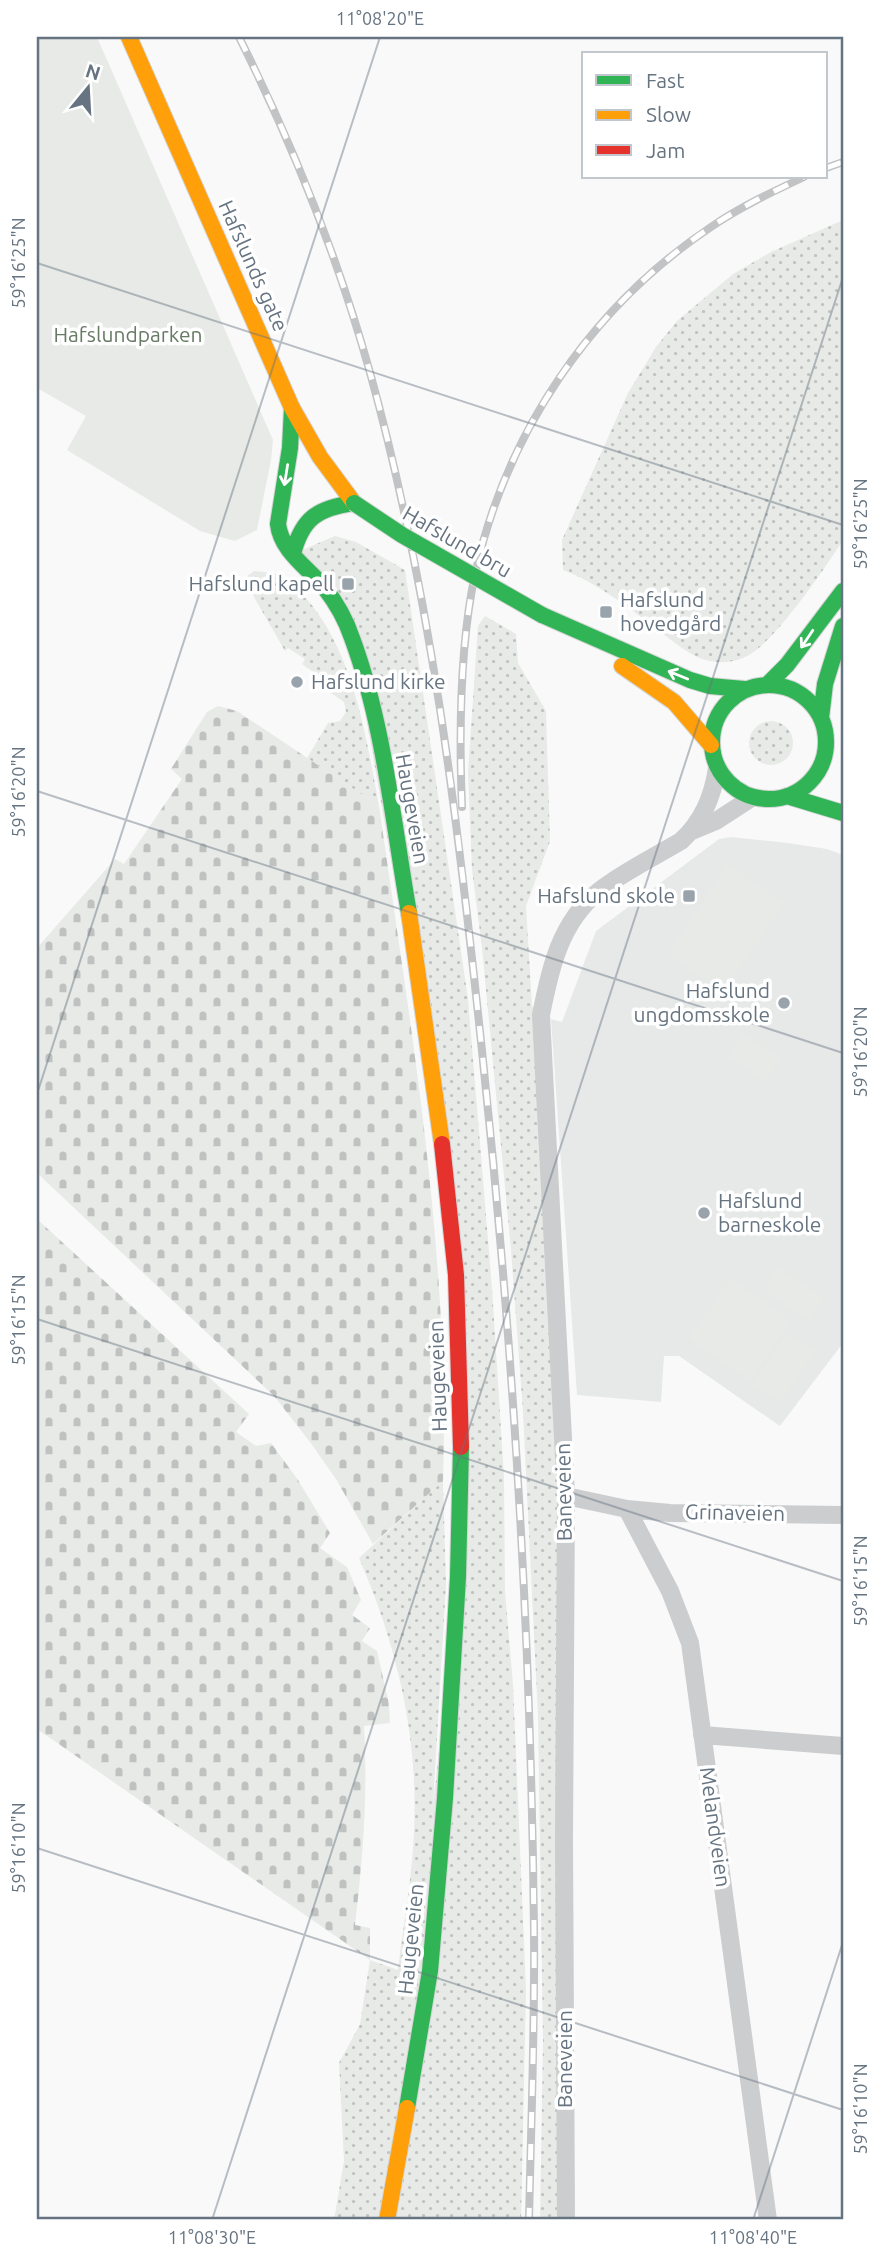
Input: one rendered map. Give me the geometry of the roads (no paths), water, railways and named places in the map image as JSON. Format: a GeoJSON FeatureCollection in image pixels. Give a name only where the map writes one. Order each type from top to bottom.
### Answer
{"type":"FeatureCollection","features":[{"type":"Feature","properties":{"kind":"main road","name":"Hafslunds gate"},"geometry":{"type":"LineString","coordinates":[[129,37],[292,408],[306,436],[332,476],[354,503]]}},
{"type":"Feature","properties":{"kind":"main road","name":"Haugeveien"},"geometry":{"type":"LineString","coordinates":[[292,408],[290,448],[278,524],[279,534],[284,545],[325,588],[340,612],[352,636],[368,691],[411,926],[447,1186],[456,1275],[461,1450],[458,1577],[445,1798],[430,1971],[387,2220]]}},
{"type":"Feature","properties":{"kind":"main road"},"geometry":{"type":"LineString","coordinates":[[293,554],[296,537],[311,516],[335,505],[354,503]]}},
{"type":"Feature","properties":{"kind":"main road","name":"Hafslund bru"},"geometry":{"type":"LineString","coordinates":[[354,503],[402,535],[542,615]]}},
{"type":"Feature","properties":{"kind":"main road"},"geometry":{"type":"LineString","coordinates":[[768,684],[788,665],[843,591]]}},
{"type":"Feature","properties":{"kind":"main road"},"geometry":{"type":"LineString","coordinates":[[542,615],[690,680],[710,686],[744,689],[768,684],[799,693],[808,700],[821,718],[826,747],[824,758],[814,778],[787,796],[770,799],[753,797],[732,786],[717,768],[711,745],[713,728],[719,712],[730,699],[744,689]]}},
{"type":"Feature","properties":{"kind":"main road"},"geometry":{"type":"LineString","coordinates":[[542,615],[640,677],[674,702],[711,745]]}},
{"type":"Feature","properties":{"kind":"main road"},"geometry":{"type":"LineString","coordinates":[[821,718],[825,684],[843,626]]}},
{"type":"Feature","properties":{"kind":"main road"},"geometry":{"type":"LineString","coordinates":[[826,747],[843,763]]}},
{"type":"Feature","properties":{"kind":"main road"},"geometry":{"type":"LineString","coordinates":[[787,796],[843,813]]}},
{"type":"Feature","properties":{"kind":"street","name":"Baneveien"},"geometry":{"type":"LineString","coordinates":[[692,831],[710,797],[717,768]]}},
{"type":"Feature","properties":{"kind":"street","name":"Baneveien"},"geometry":{"type":"LineString","coordinates":[[566,2220],[566,1496],[541,1015],[555,954],[564,933],[588,901],[599,891],[681,841],[692,831],[716,821],[753,797]]}},
{"type":"Feature","properties":{"kind":"street"},"geometry":{"type":"LineString","coordinates":[[566,1496],[627,1509]]}},
{"type":"Feature","properties":{"kind":"street","name":"Grinaveien"},"geometry":{"type":"LineString","coordinates":[[627,1509],[670,1513],[843,1515]]}},
{"type":"Feature","properties":{"kind":"street","name":"Melandveien"},"geometry":{"type":"LineString","coordinates":[[627,1509],[670,1591],[690,1643],[768,2220]]}},
{"type":"Feature","properties":{"kind":"street"},"geometry":{"type":"LineString","coordinates":[[702,1735],[843,1746]]}},
{"type":"Feature","properties":{"kind":"railway"},"geometry":{"type":"LineString","coordinates":[[239,37],[312,200],[343,284],[369,369],[391,453],[426,622],[452,793],[493,1160],[519,1490],[529,1710],[534,1930],[529,2220]]}},
{"type":"Feature","properties":{"kind":"railway"},"geometry":{"type":"LineString","coordinates":[[828,167],[843,162]]}},
{"type":"Feature","properties":{"kind":"railway"},"geometry":{"type":"LineString","coordinates":[[462,807],[462,690],[470,601],[489,522],[508,472],[532,423],[560,378],[592,335],[628,295],[668,259],[711,227],[802,178]]}},
{"type":"Feature","properties":{"kind":"place","name":"Hafslund kapell"},"geometry":{"type":"Point","coordinates":[348,584]}},
{"type":"Feature","properties":{"kind":"place","name":"Hafslund hovedgård"},"geometry":{"type":"Point","coordinates":[606,612]}},
{"type":"Feature","properties":{"kind":"place","name":"Hafslund kirke"},"geometry":{"type":"Point","coordinates":[297,682]}},
{"type":"Feature","properties":{"kind":"place","name":"Hafslund skole"},"geometry":{"type":"Point","coordinates":[689,896]}},
{"type":"Feature","properties":{"kind":"place","name":"Hafslund ungdomsskole"},"geometry":{"type":"Point","coordinates":[784,1003]}},
{"type":"Feature","properties":{"kind":"place","name":"Hafslund barneskole"},"geometry":{"type":"Point","coordinates":[704,1213]}},
{"type":"Feature","properties":{"kind":"park label","name":"Hafslundparken"},"geometry":{"type":"Point","coordinates":[128,335]}}]}
